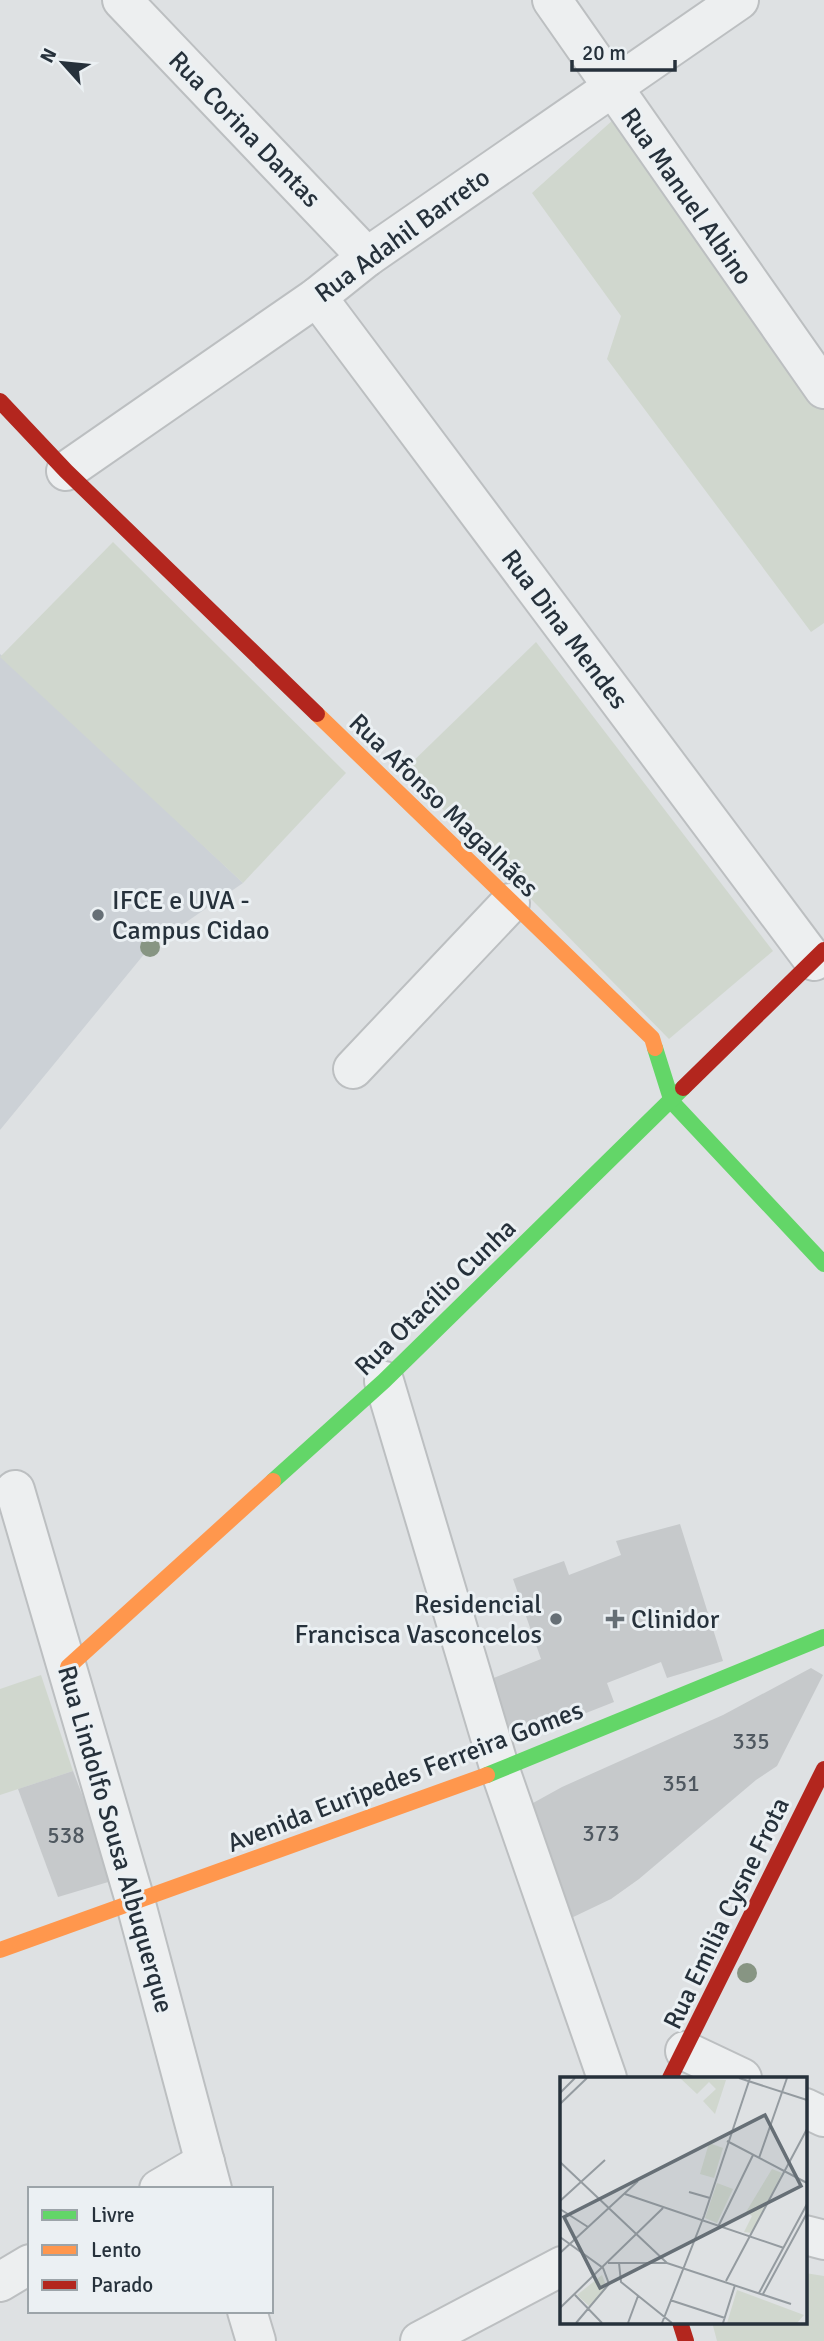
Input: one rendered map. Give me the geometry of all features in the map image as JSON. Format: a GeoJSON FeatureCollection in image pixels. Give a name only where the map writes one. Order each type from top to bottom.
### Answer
{"type":"FeatureCollection","features":[{"type":"Feature","properties":{"kind":"street","name":"Rua Corina Dantas"},"geometry":{"type":"LineString","coordinates":[[122,0],[367,257]]}},
{"type":"Feature","properties":{"kind":"street","name":"Rua Manuel Albino"},"geometry":{"type":"LineString","coordinates":[[552,0],[610,87],[824,390]]}},
{"type":"Feature","properties":{"kind":"street","name":"Rua Adahil Barreto"},"geometry":{"type":"LineString","coordinates":[[66,471],[317,297],[367,257],[738,0]]}},
{"type":"Feature","properties":{"kind":"street","name":"Rua Dina Mendes"},"geometry":{"type":"LineString","coordinates":[[317,297],[819,956]]}},
{"type":"Feature","properties":{"kind":"street","name":"Rua Afonso Magalhães"},"geometry":{"type":"LineString","coordinates":[[0,401],[66,471],[652,1038],[672,1102],[824,1264]]}},
{"type":"Feature","properties":{"kind":"street"},"geometry":{"type":"LineString","coordinates":[[353,1069],[510,903]]}},
{"type":"Feature","properties":{"kind":"street","name":"Rua Otacílio Cunha"},"geometry":{"type":"LineString","coordinates":[[68,1667],[384,1381],[819,956]]}},
{"type":"Feature","properties":{"kind":"street"},"geometry":{"type":"LineString","coordinates":[[384,1381],[500,1770],[607,2077]]}},
{"type":"Feature","properties":{"kind":"street","name":"Rua Lindolfo Sousa Albuquerque"},"geometry":{"type":"LineString","coordinates":[[15,1490],[136,1904],[209,2176]]}},
{"type":"Feature","properties":{"kind":"street","name":"Avenida Euripedes Ferreira Gomes"},"geometry":{"type":"LineString","coordinates":[[0,1950],[136,1904],[500,1770],[824,1637]]}},
{"type":"Feature","properties":{"kind":"street","name":"Rua Emilia Cysne Frota"},"geometry":{"type":"LineString","coordinates":[[678,2065],[824,1769]]}},
{"type":"Feature","properties":{"kind":"street"},"geometry":{"type":"LineString","coordinates":[[678,2065],[737,2077]]}},
{"type":"Feature","properties":{"kind":"street"},"geometry":{"type":"LineString","coordinates":[[806,2108],[824,2117]]}},
{"type":"Feature","properties":{"kind":"street"},"geometry":{"type":"LineString","coordinates":[[167,2187],[209,2176]]}},
{"type":"Feature","properties":{"kind":"street"},"geometry":{"type":"LineString","coordinates":[[806,2235],[824,2240]]}},
{"type":"Feature","properties":{"kind":"street"},"geometry":{"type":"LineString","coordinates":[[0,2281],[28,2265]]}},
{"type":"Feature","properties":{"kind":"street"},"geometry":{"type":"LineString","coordinates":[[420,2341],[560,2267]]}},
{"type":"Feature","properties":{"kind":"street"},"geometry":{"type":"LineString","coordinates":[[248,2313],[256,2341]]}},
{"type":"Feature","properties":{"kind":"street"},"geometry":{"type":"LineString","coordinates":[[681,2324],[686,2341]]}},
{"type":"Feature","properties":{"kind":"shaded area"},"geometry":{"type":"Polygon","coordinates":[[[614,119],[824,402],[824,623],[811,632],[607,359],[621,316],[532,193],[614,119]]]}},
{"type":"Feature","properties":{"kind":"shaded area"},"geometry":{"type":"Polygon","coordinates":[[[113,542],[346,773],[243,883],[0,657],[113,542]]]}},
{"type":"Feature","properties":{"kind":"shaded area"},"geometry":{"type":"Polygon","coordinates":[[[536,642],[773,951],[669,1039],[404,770],[536,642]]]}},
{"type":"Feature","properties":{"kind":"shaded area","name":"IFCE e UVA - Campus Cidao"},"geometry":{"type":"Polygon","coordinates":[[[0,654],[243,883],[150,947],[0,1130],[0,654]]]}},
{"type":"Feature","properties":{"kind":"shaded area"},"geometry":{"type":"Polygon","coordinates":[[[41,1675],[73,1771],[0,1795],[0,1689],[41,1675]]]}},
{"type":"Feature","properties":{"kind":"shaded area"},"geometry":{"type":"Polygon","coordinates":[[[806,2273],[824,2276],[824,2341],[717,2341],[713,2324],[806,2324],[806,2273]]]}},
{"type":"Feature","properties":{"kind":"building"},"geometry":{"type":"Polygon","coordinates":[[[680,1524],[723,1661],[667,1678],[661,1662],[607,1683],[614,1702],[510,1743],[486,1681],[541,1659],[513,1579],[564,1561],[569,1575],[621,1555],[616,1541],[680,1524]]]}},
{"type":"Feature","properties":{"kind":"building"},"geometry":{"type":"Polygon","coordinates":[[[811,1668],[823,1675],[777,1766],[756,1780],[639,1879],[611,1899],[567,1920],[524,1808],[562,1787],[723,1715],[811,1668]]]}},
{"type":"Feature","properties":{"kind":"building"},"geometry":{"type":"Polygon","coordinates":[[[73,1771],[115,1880],[58,1897],[18,1789],[73,1771]]]}},
{"type":"Feature","properties":{"kind":"traffic: fast"},"geometry":{"type":"LineString","coordinates":[[655,1048],[672,1102],[824,1264]]}},
{"type":"Feature","properties":{"kind":"traffic: fast"},"geometry":{"type":"LineString","coordinates":[[273,1481],[384,1381],[683,1088]]}},
{"type":"Feature","properties":{"kind":"traffic: fast"},"geometry":{"type":"LineString","coordinates":[[487,1775],[824,1637]]}},
{"type":"Feature","properties":{"kind":"traffic: slow"},"geometry":{"type":"LineString","coordinates":[[317,714],[652,1038],[655,1048]]}},
{"type":"Feature","properties":{"kind":"traffic: slow"},"geometry":{"type":"LineString","coordinates":[[68,1667],[273,1481]]}},
{"type":"Feature","properties":{"kind":"traffic: slow"},"geometry":{"type":"LineString","coordinates":[[0,1950],[487,1775]]}},
{"type":"Feature","properties":{"kind":"traffic: jam"},"geometry":{"type":"LineString","coordinates":[[0,401],[66,471],[317,714]]}},
{"type":"Feature","properties":{"kind":"traffic: jam"},"geometry":{"type":"LineString","coordinates":[[683,1088],[824,950]]}},
{"type":"Feature","properties":{"kind":"traffic: jam"},"geometry":{"type":"LineString","coordinates":[[670,2077],[824,1769]]}},
{"type":"Feature","properties":{"kind":"traffic: jam"},"geometry":{"type":"LineString","coordinates":[[681,2324],[686,2341]]}},
{"type":"Feature","properties":{"kind":"place","name":"IFCE e UVA - Campus Cidao"},"geometry":{"type":"Point","coordinates":[98,915]}},
{"type":"Feature","properties":{"kind":"place","name":"Residencial Francisca Vasconcelos"},"geometry":{"type":"Point","coordinates":[556,1619]}},
{"type":"Feature","properties":{"kind":"place","name":"Clinidor"},"geometry":{"type":"Point","coordinates":[615,1619]}}]}
